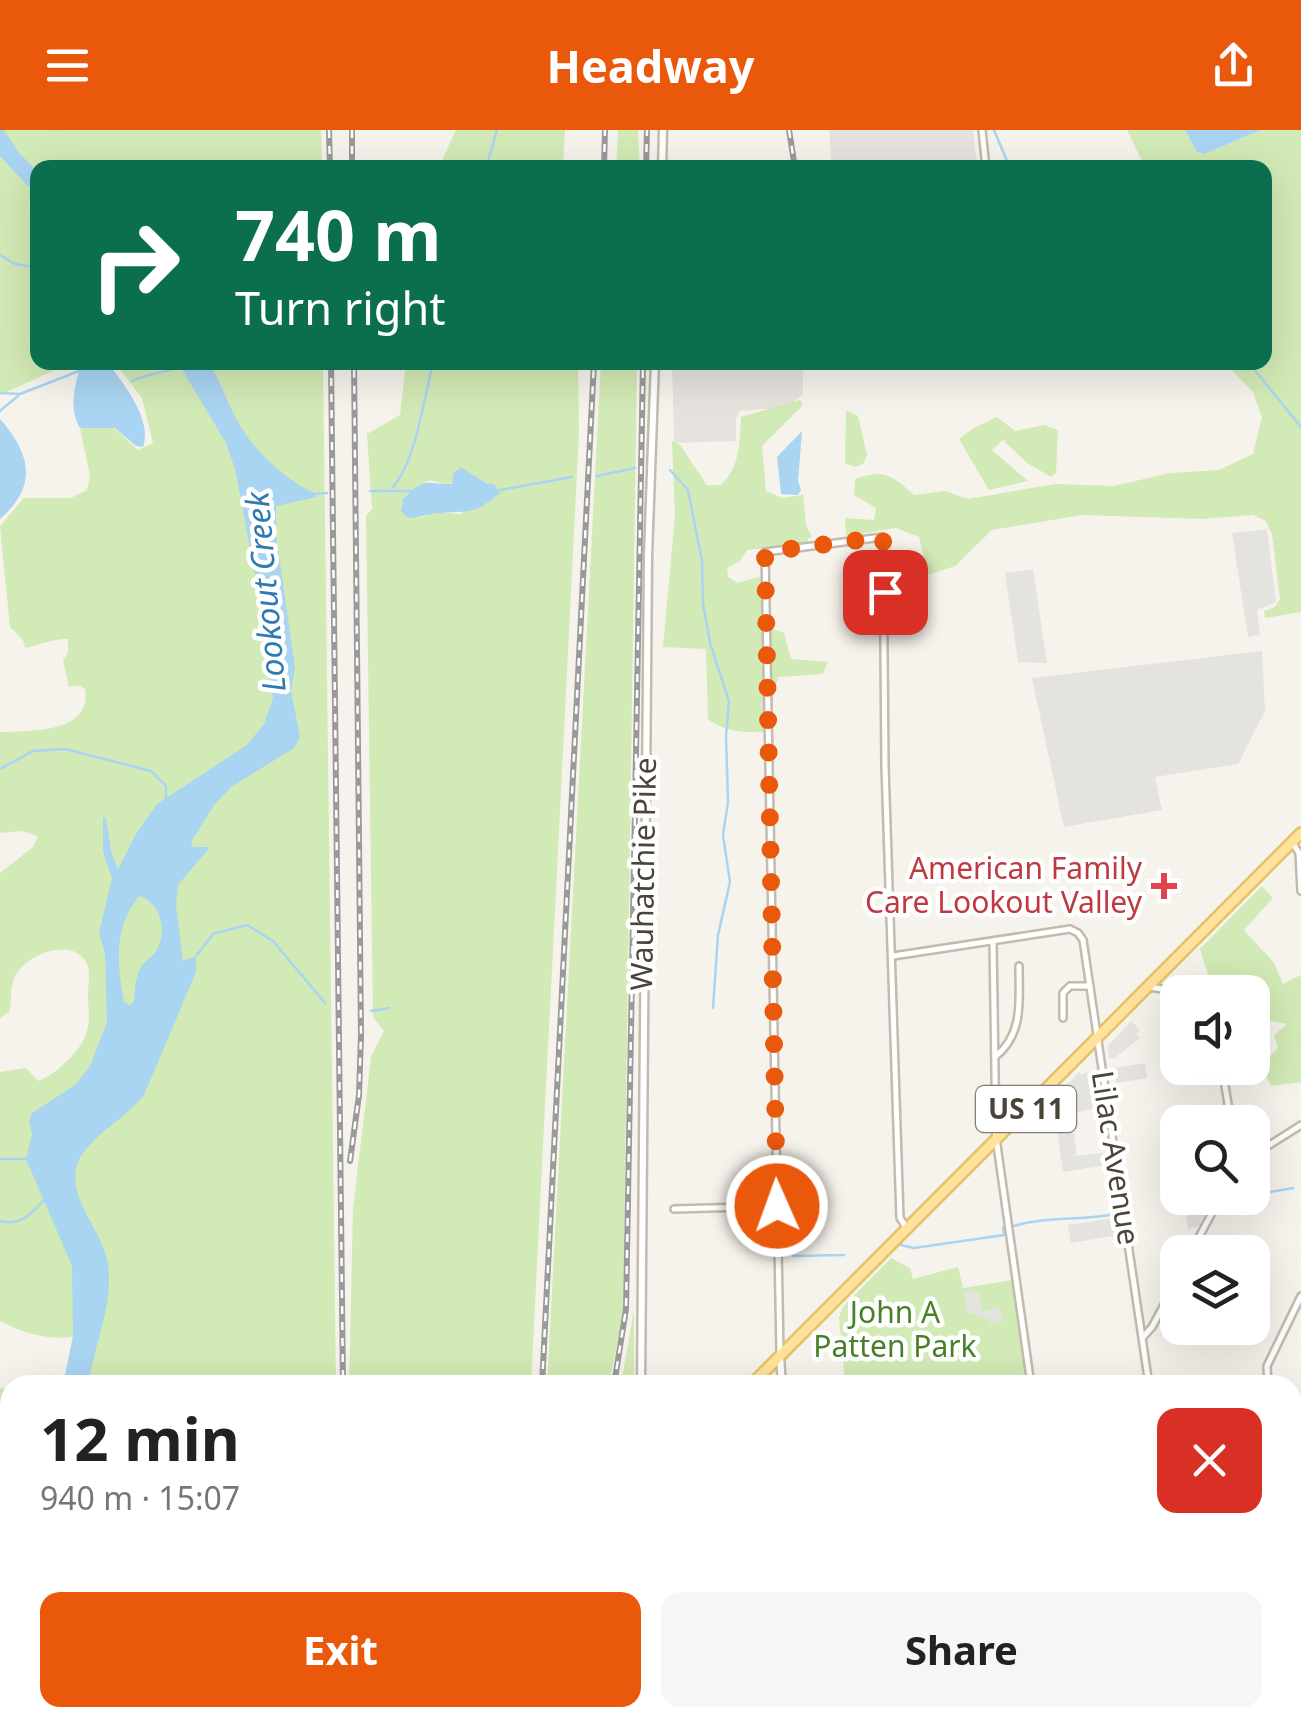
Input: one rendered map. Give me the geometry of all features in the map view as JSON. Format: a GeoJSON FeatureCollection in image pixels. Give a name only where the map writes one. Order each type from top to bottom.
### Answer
{"type":"FeatureCollection","features":[{"type":"Feature","properties":{"kind":"main road","name":"US 11"},"geometry":{"type":"LineString","coordinates":[[761,1375],[1301,833]]}},
{"type":"Feature","properties":{"kind":"street"},"geometry":{"type":"LineString","coordinates":[[662,160],[663,130]]}},
{"type":"Feature","properties":{"kind":"street"},"geometry":{"type":"LineString","coordinates":[[982,130],[985,160]]}},
{"type":"Feature","properties":{"kind":"street","name":"Wauhatchie Pike"},"geometry":{"type":"LineString","coordinates":[[641,1375],[648,556],[655,370]]}},
{"type":"Feature","properties":{"kind":"street"},"geometry":{"type":"LineString","coordinates":[[781,1375],[765,552],[883,537],[885,766],[900,1218],[906,1227]]}},
{"type":"Feature","properties":{"kind":"street"},"geometry":{"type":"LineString","coordinates":[[1292,842],[1298,852],[1301,891]]}},
{"type":"Feature","properties":{"kind":"street","name":"Lilac Avenue"},"geometry":{"type":"LineString","coordinates":[[993,941],[1070,929],[1083,940],[1148,1375]]}},
{"type":"Feature","properties":{"kind":"street"},"geometry":{"type":"LineString","coordinates":[[892,956],[993,941],[996,1138],[1030,1375]]}},
{"type":"Feature","properties":{"kind":"street"},"geometry":{"type":"LineString","coordinates":[[996,1058],[1010,1045],[1019,1020],[1019,966]]}},
{"type":"Feature","properties":{"kind":"street"},"geometry":{"type":"LineString","coordinates":[[1063,1018],[1064,993],[1070,986],[1090,986]]}},
{"type":"Feature","properties":{"kind":"street"},"geometry":{"type":"LineString","coordinates":[[1147,986],[1160,989]]}},
{"type":"Feature","properties":{"kind":"street"},"geometry":{"type":"LineString","coordinates":[[1270,1145],[1301,1125]]}},
{"type":"Feature","properties":{"kind":"street"},"geometry":{"type":"LineString","coordinates":[[674,1208],[777,1206]]}},
{"type":"Feature","properties":{"kind":"street"},"geometry":{"type":"LineString","coordinates":[[1267,1375],[1267,1366],[1301,1296]]}},
{"type":"Feature","properties":{"kind":"street"},"geometry":{"type":"LineString","coordinates":[[1142,1337],[1160,1312]]}},
{"type":"Feature","properties":{"kind":"shaded area"},"geometry":{"type":"Polygon","coordinates":[[[829,130],[973,130],[976,160],[831,160],[829,130]]]}},
{"type":"Feature","properties":{"kind":"shaded area"},"geometry":{"type":"Polygon","coordinates":[[[672,370],[803,370],[803,394],[787,407],[740,411],[736,418],[736,441],[674,443],[672,370]]]}},
{"type":"Feature","properties":{"kind":"shaded area"},"geometry":{"type":"Polygon","coordinates":[[[1267,529],[1276,602],[1257,610],[1260,635],[1248,637],[1232,533],[1267,529]]]}},
{"type":"Feature","properties":{"kind":"shaded area"},"geometry":{"type":"Polygon","coordinates":[[[1033,569],[1047,663],[1018,662],[1005,573],[1033,569]]]}},
{"type":"Feature","properties":{"kind":"shaded area"},"geometry":{"type":"Polygon","coordinates":[[[1262,651],[1265,711],[1238,764],[1155,777],[1162,810],[1064,827],[1032,678],[1262,651]]]}},
{"type":"Feature","properties":{"kind":"shaded area"},"geometry":{"type":"Polygon","coordinates":[[[1131,1021],[1140,1030],[1136,1034],[1140,1038],[1113,1059],[1109,1057],[1108,1046],[1131,1021]]]}},
{"type":"Feature","properties":{"kind":"shaded area"},"geometry":{"type":"Polygon","coordinates":[[[1145,1063],[1147,1078],[1116,1083],[1114,1068],[1145,1063]]]}},
{"type":"Feature","properties":{"kind":"shaded area"},"geometry":{"type":"Polygon","coordinates":[[[1091,1071],[1096,1091],[1091,1091],[1096,1094],[1099,1108],[1066,1111],[1071,1114],[1077,1154],[1072,1156],[1104,1153],[1106,1165],[1063,1172],[1053,1101],[1062,1096],[1061,1091],[1079,1072],[1081,1075],[1091,1071]]]}},
{"type":"Feature","properties":{"kind":"shaded area"},"geometry":{"type":"Polygon","coordinates":[[[1186,1215],[1204,1215],[1199,1226],[1188,1229],[1186,1215]]]}},
{"type":"Feature","properties":{"kind":"shaded area"},"geometry":{"type":"Polygon","coordinates":[[[1122,1217],[1125,1234],[1071,1243],[1068,1225],[1122,1217]]]}},
{"type":"Feature","properties":{"kind":"shaded area"},"geometry":{"type":"Polygon","coordinates":[[[964,1291],[976,1291],[980,1296],[980,1312],[1000,1307],[1002,1322],[991,1324],[989,1319],[967,1312],[964,1291]]]}},
{"type":"Feature","properties":{"kind":"green space"},"geometry":{"type":"Polygon","coordinates":[[[0,130],[321,130],[322,160],[30,160],[30,370],[54,370],[0,395],[0,130]]]}},
{"type":"Feature","properties":{"kind":"green space"},"geometry":{"type":"Polygon","coordinates":[[[456,130],[565,130],[563,160],[442,160],[456,130]]]}},
{"type":"Feature","properties":{"kind":"green space"},"geometry":{"type":"Polygon","coordinates":[[[618,130],[638,130],[640,160],[616,160],[618,130]]]}},
{"type":"Feature","properties":{"kind":"green space"},"geometry":{"type":"Polygon","coordinates":[[[1127,130],[1185,130],[1197,152],[1204,154],[1261,130],[1301,130],[1301,612],[1265,618],[1264,611],[1275,607],[1280,599],[1272,535],[1266,521],[1253,515],[1202,519],[1083,515],[992,530],[955,566],[928,575],[919,537],[896,528],[846,536],[845,518],[874,520],[876,508],[854,495],[855,479],[873,474],[887,476],[914,495],[945,491],[968,499],[1055,484],[1114,486],[1170,473],[1219,470],[1253,454],[1262,417],[1253,392],[1232,370],[1272,370],[1272,160],[1142,160],[1127,130]]]}},
{"type":"Feature","properties":{"kind":"green space"},"geometry":{"type":"Polygon","coordinates":[[[120,370],[323,370],[336,1375],[65,1375],[73,1337],[35,1335],[0,1321],[0,1072],[26,1068],[38,1081],[73,1055],[88,1029],[89,976],[87,964],[70,950],[35,957],[17,973],[9,1012],[0,1018],[0,873],[33,847],[38,836],[22,831],[0,833],[0,732],[41,730],[69,722],[85,704],[85,689],[78,685],[69,687],[63,660],[68,653],[68,639],[25,648],[23,640],[10,627],[0,526],[24,498],[71,498],[87,490],[90,476],[80,428],[114,428],[138,450],[153,443],[142,398],[120,370]]]}},
{"type":"Feature","properties":{"kind":"green space"},"geometry":{"type":"Polygon","coordinates":[[[405,370],[578,370],[579,433],[532,1375],[349,1375],[353,1209],[371,1057],[384,1031],[373,1017],[366,516],[372,509],[367,434],[400,415],[405,370]],[[469,475],[447,485],[430,480],[418,486],[401,505],[420,518],[434,512],[461,514],[494,484],[469,475]]]}},
{"type":"Feature","properties":{"kind":"green space"},"geometry":{"type":"Polygon","coordinates":[[[601,370],[637,370],[623,1313],[611,1375],[548,1375],[601,370]]]}},
{"type":"Feature","properties":{"kind":"green space"},"geometry":{"type":"Polygon","coordinates":[[[800,400],[803,405],[762,446],[766,491],[782,498],[803,495],[806,525],[812,537],[808,543],[747,550],[740,561],[727,568],[728,577],[738,583],[762,576],[763,625],[784,633],[791,659],[828,662],[823,674],[778,677],[765,732],[735,731],[708,719],[706,649],[663,647],[675,516],[672,441],[680,445],[707,485],[721,485],[735,462],[741,417],[800,400]]]}},
{"type":"Feature","properties":{"kind":"green space"},"geometry":{"type":"Polygon","coordinates":[[[846,410],[858,416],[867,455],[863,464],[855,467],[845,463],[846,410]]]}},
{"type":"Feature","properties":{"kind":"green space"},"geometry":{"type":"Polygon","coordinates":[[[997,417],[1015,431],[1044,425],[1058,430],[1056,473],[1051,477],[1027,463],[1003,440],[992,450],[1028,481],[989,490],[959,439],[997,417]]]}},
{"type":"Feature","properties":{"kind":"green space"},"geometry":{"type":"Polygon","coordinates":[[[1262,886],[1273,898],[1244,930],[1274,963],[1283,984],[1301,975],[1301,1082],[1270,1084],[1270,1056],[1278,1048],[1274,1035],[1287,1024],[1270,1021],[1270,975],[1208,975],[1200,949],[1262,886]]]}},
{"type":"Feature","properties":{"kind":"green space","name":"John A Patten Park"},"geometry":{"type":"Polygon","coordinates":[[[891,1258],[910,1268],[913,1279],[958,1267],[963,1288],[1013,1280],[1027,1375],[844,1375],[839,1317],[843,1307],[891,1258]]]}},
{"type":"Feature","properties":{"kind":"green space"},"geometry":{"type":"Polygon","coordinates":[[[634,1309],[634,1375],[623,1375],[634,1309]]]}},
{"type":"Feature","properties":{"kind":"water"},"geometry":{"type":"Polygon","coordinates":[[[0,130],[4,130],[30,164],[30,188],[0,156],[0,130]]]}},
{"type":"Feature","properties":{"kind":"water"},"geometry":{"type":"Polygon","coordinates":[[[1185,130],[1261,130],[1204,154],[1197,152],[1185,130]]]}},
{"type":"Feature","properties":{"kind":"water"},"geometry":{"type":"Polygon","coordinates":[[[80,370],[113,370],[141,415],[143,447],[136,446],[115,428],[80,428],[74,404],[80,370]]]}},
{"type":"Feature","properties":{"kind":"water","name":"Lookout Creek"},"geometry":{"type":"Polygon","coordinates":[[[182,370],[213,370],[236,419],[256,448],[317,497],[276,506],[276,535],[295,667],[291,691],[300,737],[294,748],[231,787],[214,805],[191,842],[193,847],[210,847],[178,885],[176,906],[183,961],[196,956],[196,972],[144,1095],[90,1145],[77,1166],[78,1193],[103,1247],[109,1288],[90,1375],[65,1375],[73,1336],[72,1266],[26,1159],[32,1135],[29,1121],[32,1113],[75,1085],[90,1066],[107,1022],[105,953],[99,933],[112,878],[103,852],[103,818],[118,869],[157,804],[247,745],[264,724],[273,698],[260,600],[235,469],[226,443],[182,370]],[[139,896],[121,934],[120,974],[124,1002],[129,1005],[134,1002],[140,969],[156,951],[162,935],[153,904],[139,896]]]}},
{"type":"Feature","properties":{"kind":"water"},"geometry":{"type":"Polygon","coordinates":[[[0,419],[18,445],[26,470],[20,494],[0,519],[0,419]]]}},
{"type":"Feature","properties":{"kind":"water"},"geometry":{"type":"Polygon","coordinates":[[[802,431],[798,481],[801,490],[798,495],[781,494],[777,457],[802,431]]]}},
{"type":"Feature","properties":{"kind":"water"},"geometry":{"type":"Polygon","coordinates":[[[461,467],[487,484],[494,484],[500,493],[484,505],[466,511],[408,518],[401,511],[403,499],[417,487],[426,483],[452,484],[453,474],[461,467]]]}},
{"type":"Feature","properties":{"kind":"waterway"},"geometry":{"type":"LineString","coordinates":[[488,160],[497,130]]}},
{"type":"Feature","properties":{"kind":"waterway"},"geometry":{"type":"LineString","coordinates":[[994,130],[1007,160]]}},
{"type":"Feature","properties":{"kind":"waterway"},"geometry":{"type":"LineString","coordinates":[[0,255],[30,267]]}},
{"type":"Feature","properties":{"kind":"waterway"},"geometry":{"type":"LineString","coordinates":[[132,381],[168,370]]}},
{"type":"Feature","properties":{"kind":"waterway"},"geometry":{"type":"LineString","coordinates":[[392,488],[413,446],[431,370]]}},
{"type":"Feature","properties":{"kind":"waterway"},"geometry":{"type":"LineString","coordinates":[[1255,370],[1301,427]]}},
{"type":"Feature","properties":{"kind":"waterway"},"geometry":{"type":"LineString","coordinates":[[0,393],[20,394],[79,371]]}},
{"type":"Feature","properties":{"kind":"waterway"},"geometry":{"type":"LineString","coordinates":[[0,411],[18,396]]}},
{"type":"Feature","properties":{"kind":"waterway"},"geometry":{"type":"LineString","coordinates":[[597,476],[635,468]]}},
{"type":"Feature","properties":{"kind":"waterway"},"geometry":{"type":"LineString","coordinates":[[670,470],[688,490],[702,561],[703,603],[710,643],[729,701],[728,802],[723,835],[730,882],[718,935],[713,1008]]}},
{"type":"Feature","properties":{"kind":"waterway"},"geometry":{"type":"LineString","coordinates":[[500,490],[572,477]]}},
{"type":"Feature","properties":{"kind":"waterway"},"geometry":{"type":"LineString","coordinates":[[297,486],[314,494],[327,493]]}},
{"type":"Feature","properties":{"kind":"waterway"},"geometry":{"type":"LineString","coordinates":[[370,491],[412,491]]}},
{"type":"Feature","properties":{"kind":"waterway"},"geometry":{"type":"LineString","coordinates":[[0,769],[33,751],[65,749],[151,771],[166,786],[166,799]]}},
{"type":"Feature","properties":{"kind":"waterway"},"geometry":{"type":"LineString","coordinates":[[197,955],[213,934],[247,925],[273,941],[325,1003]]}},
{"type":"Feature","properties":{"kind":"waterway"},"geometry":{"type":"LineString","coordinates":[[371,1011],[389,1008]]}},
{"type":"Feature","properties":{"kind":"waterway"},"geometry":{"type":"LineString","coordinates":[[0,1159],[27,1159]]}},
{"type":"Feature","properties":{"kind":"waterway"},"geometry":{"type":"LineString","coordinates":[[1270,1192],[1293,1188]]}},
{"type":"Feature","properties":{"kind":"waterway"},"geometry":{"type":"LineString","coordinates":[[0,1221],[19,1221],[43,1201]]}},
{"type":"Feature","properties":{"kind":"waterway"},"geometry":{"type":"LineString","coordinates":[[770,1209],[776,1244]]}},
{"type":"Feature","properties":{"kind":"waterway"},"geometry":{"type":"LineString","coordinates":[[1014,1226],[1115,1214]]}},
{"type":"Feature","properties":{"kind":"waterway"},"geometry":{"type":"LineString","coordinates":[[901,1245],[914,1248],[1004,1235],[1003,1227]]}},
{"type":"Feature","properties":{"kind":"waterway"},"geometry":{"type":"LineString","coordinates":[[793,1256],[844,1255]]}},
{"type":"Feature","properties":{"kind":"railway"},"geometry":{"type":"LineString","coordinates":[[329,130],[330,160]]}},
{"type":"Feature","properties":{"kind":"railway"},"geometry":{"type":"LineString","coordinates":[[352,130],[352,160]]}},
{"type":"Feature","properties":{"kind":"railway"},"geometry":{"type":"LineString","coordinates":[[604,160],[605,130]]}},
{"type":"Feature","properties":{"kind":"railway"},"geometry":{"type":"LineString","coordinates":[[646,160],[647,130]]}},
{"type":"Feature","properties":{"kind":"railway"},"geometry":{"type":"LineString","coordinates":[[789,130],[794,160]]}},
{"type":"Feature","properties":{"kind":"railway"},"geometry":{"type":"LineString","coordinates":[[331,370],[343,1375]]}},
{"type":"Feature","properties":{"kind":"railway"},"geometry":{"type":"LineString","coordinates":[[350,1161],[359,1095],[361,1035],[354,370]]}},
{"type":"Feature","properties":{"kind":"railway"},"geometry":{"type":"LineString","coordinates":[[543,1375],[594,370]]}},
{"type":"Feature","properties":{"kind":"railway"},"geometry":{"type":"LineString","coordinates":[[616,1375],[626,1309],[643,370]]}},
{"type":"Feature","properties":{"kind":"place","name":"American Family Care Lookout Valley"},"geometry":{"type":"Point","coordinates":[1164,886]}},
{"type":"Feature","properties":{"kind":"route"},"geometry":{"type":"LineString","coordinates":[[777,1206],[765,552],[883,537],[885,592]]}}]}
